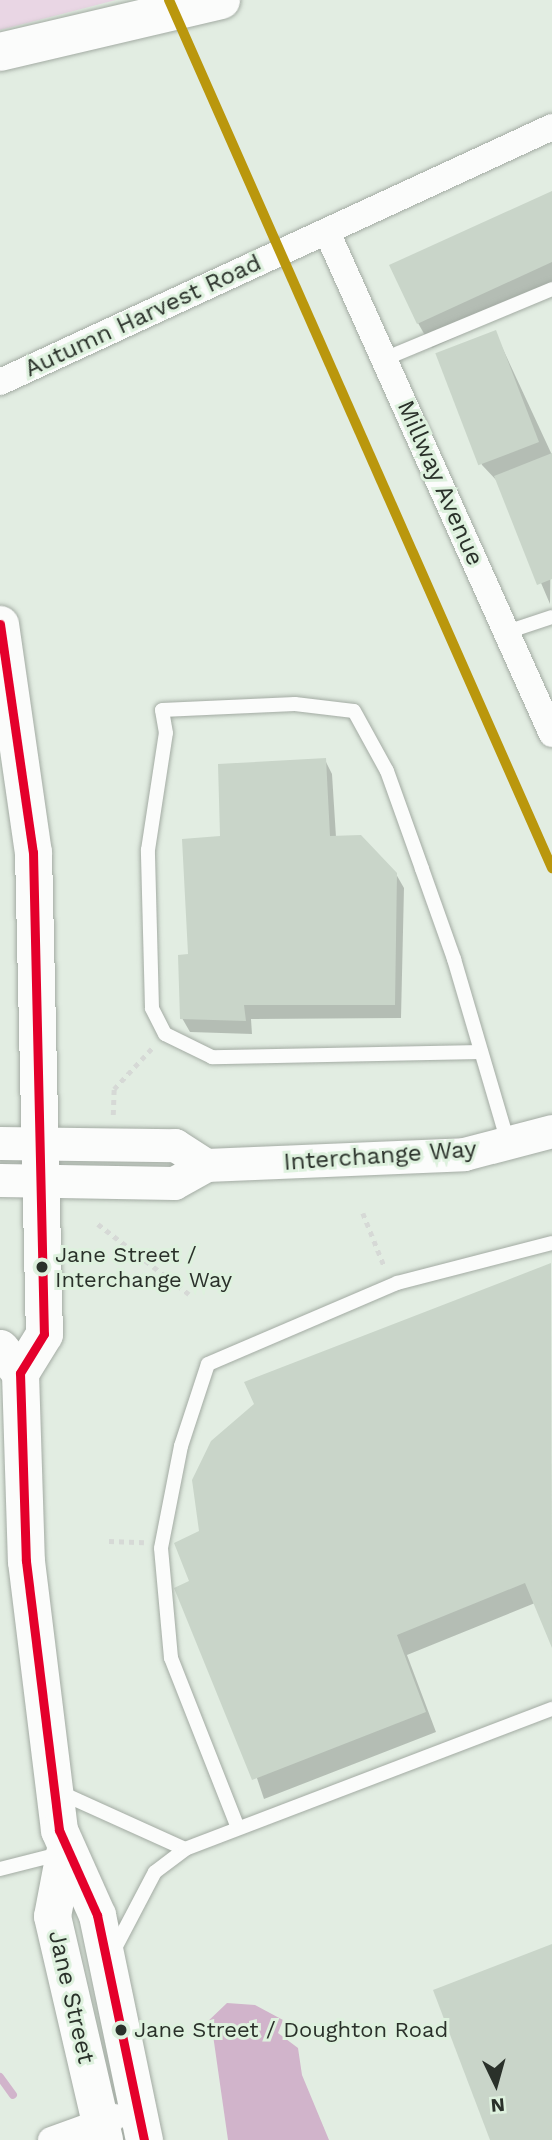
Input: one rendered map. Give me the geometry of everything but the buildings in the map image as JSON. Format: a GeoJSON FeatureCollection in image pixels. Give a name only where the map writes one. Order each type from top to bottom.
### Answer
{"type":"FeatureCollection","features":[{"type":"Feature","properties":{"kind":"highway"},"geometry":{"type":"LineString","coordinates":[[0,52],[220,0]]}},
{"type":"Feature","properties":{"kind":"main road","name":"Jane Street"},"geometry":{"type":"LineString","coordinates":[[0,624],[33,852],[36,1145],[44,1334],[10,1361],[26,1561],[64,1853],[97,1915],[140,2125]]}},
{"type":"Feature","properties":{"kind":"main road","name":"Jane Street"},"geometry":{"type":"LineString","coordinates":[[64,1853],[52,1916],[102,2131]]}},
{"type":"Feature","properties":{"kind":"street","name":"Autumn Harvest Road"},"geometry":{"type":"LineString","coordinates":[[0,382],[552,127]]}},
{"type":"Feature","properties":{"kind":"street","name":"Millway Avenue"},"geometry":{"type":"LineString","coordinates":[[327,232],[552,733]]}},
{"type":"Feature","properties":{"kind":"street","name":"Interchange Way"},"geometry":{"type":"LineString","coordinates":[[0,1180],[39,1183],[174,1183],[206,1166],[464,1154],[508,1142],[551,1135]]}},
{"type":"Feature","properties":{"kind":"street"},"geometry":{"type":"LineString","coordinates":[[0,1143],[175,1145],[206,1166]]}},
{"type":"Feature","properties":{"kind":"street"},"geometry":{"type":"LineString","coordinates":[[51,2140],[140,2125]]}},
{"type":"Feature","properties":{"kind":"lane"},"geometry":{"type":"LineString","coordinates":[[384,359],[551,292]]}},
{"type":"Feature","properties":{"kind":"lane"},"geometry":{"type":"LineString","coordinates":[[507,632],[552,617]]}},
{"type":"Feature","properties":{"kind":"lane"},"geometry":{"type":"LineString","coordinates":[[481,1052],[212,1057],[165,1034],[152,1008],[148,850],[166,733],[162,710],[295,704],[354,711],[387,771],[481,1052],[508,1142]]}},
{"type":"Feature","properties":{"kind":"lane"},"geometry":{"type":"LineString","coordinates":[[238,1828],[171,1658],[162,1543],[181,1446],[208,1364],[391,1286],[552,1243]]}},
{"type":"Feature","properties":{"kind":"lane"},"geometry":{"type":"LineString","coordinates":[[111,1983],[121,1928],[155,1872],[185,1849],[552,1709]]}},
{"type":"Feature","properties":{"kind":"lane"},"geometry":{"type":"LineString","coordinates":[[54,1789],[185,1849]]}},
{"type":"Feature","properties":{"kind":"lane"},"geometry":{"type":"LineString","coordinates":[[0,1869],[64,1853]]}},
{"type":"Feature","properties":{"kind":"path"},"geometry":{"type":"LineString","coordinates":[[113,1115],[114,1089],[165,1034]]}},
{"type":"Feature","properties":{"kind":"path"},"geometry":{"type":"LineString","coordinates":[[363,1213],[391,1286]]}},
{"type":"Feature","properties":{"kind":"path"},"geometry":{"type":"LineString","coordinates":[[97,1224],[189,1294]]}},
{"type":"Feature","properties":{"kind":"path"},"geometry":{"type":"LineString","coordinates":[[110,1541],[162,1543]]}},
{"type":"Feature","properties":{"kind":"shaded area"},"geometry":{"type":"Polygon","coordinates":[[[0,0],[116,0],[0,30],[0,0]]]}},
{"type":"Feature","properties":{"kind":"shaded area"},"geometry":{"type":"Polygon","coordinates":[[[227,2003],[255,2005],[283,2020],[278,2033],[298,2048],[302,2075],[329,2140],[228,2140],[213,2035],[204,2025],[227,2003]]]}},
{"type":"Feature","properties":{"kind":"waterway"},"geometry":{"type":"LineString","coordinates":[[0,2077],[13,2095]]}},
{"type":"Feature","properties":{"kind":"transit line"},"geometry":{"type":"LineString","coordinates":[[169,0],[552,868]]}},
{"type":"Feature","properties":{"kind":"transit line"},"geometry":{"type":"LineString","coordinates":[[0,624],[33,852],[44,1334],[20,1373],[26,1561],[59,1830],[97,1915],[144,2140]]}},
{"type":"Feature","properties":{"kind":"place","name":"Jane Street / Interchange Way"},"geometry":{"type":"Point","coordinates":[42,1267]}},
{"type":"Feature","properties":{"kind":"place","name":"Jane Street / Doughton Road"},"geometry":{"type":"Point","coordinates":[121,2030]}}]}
